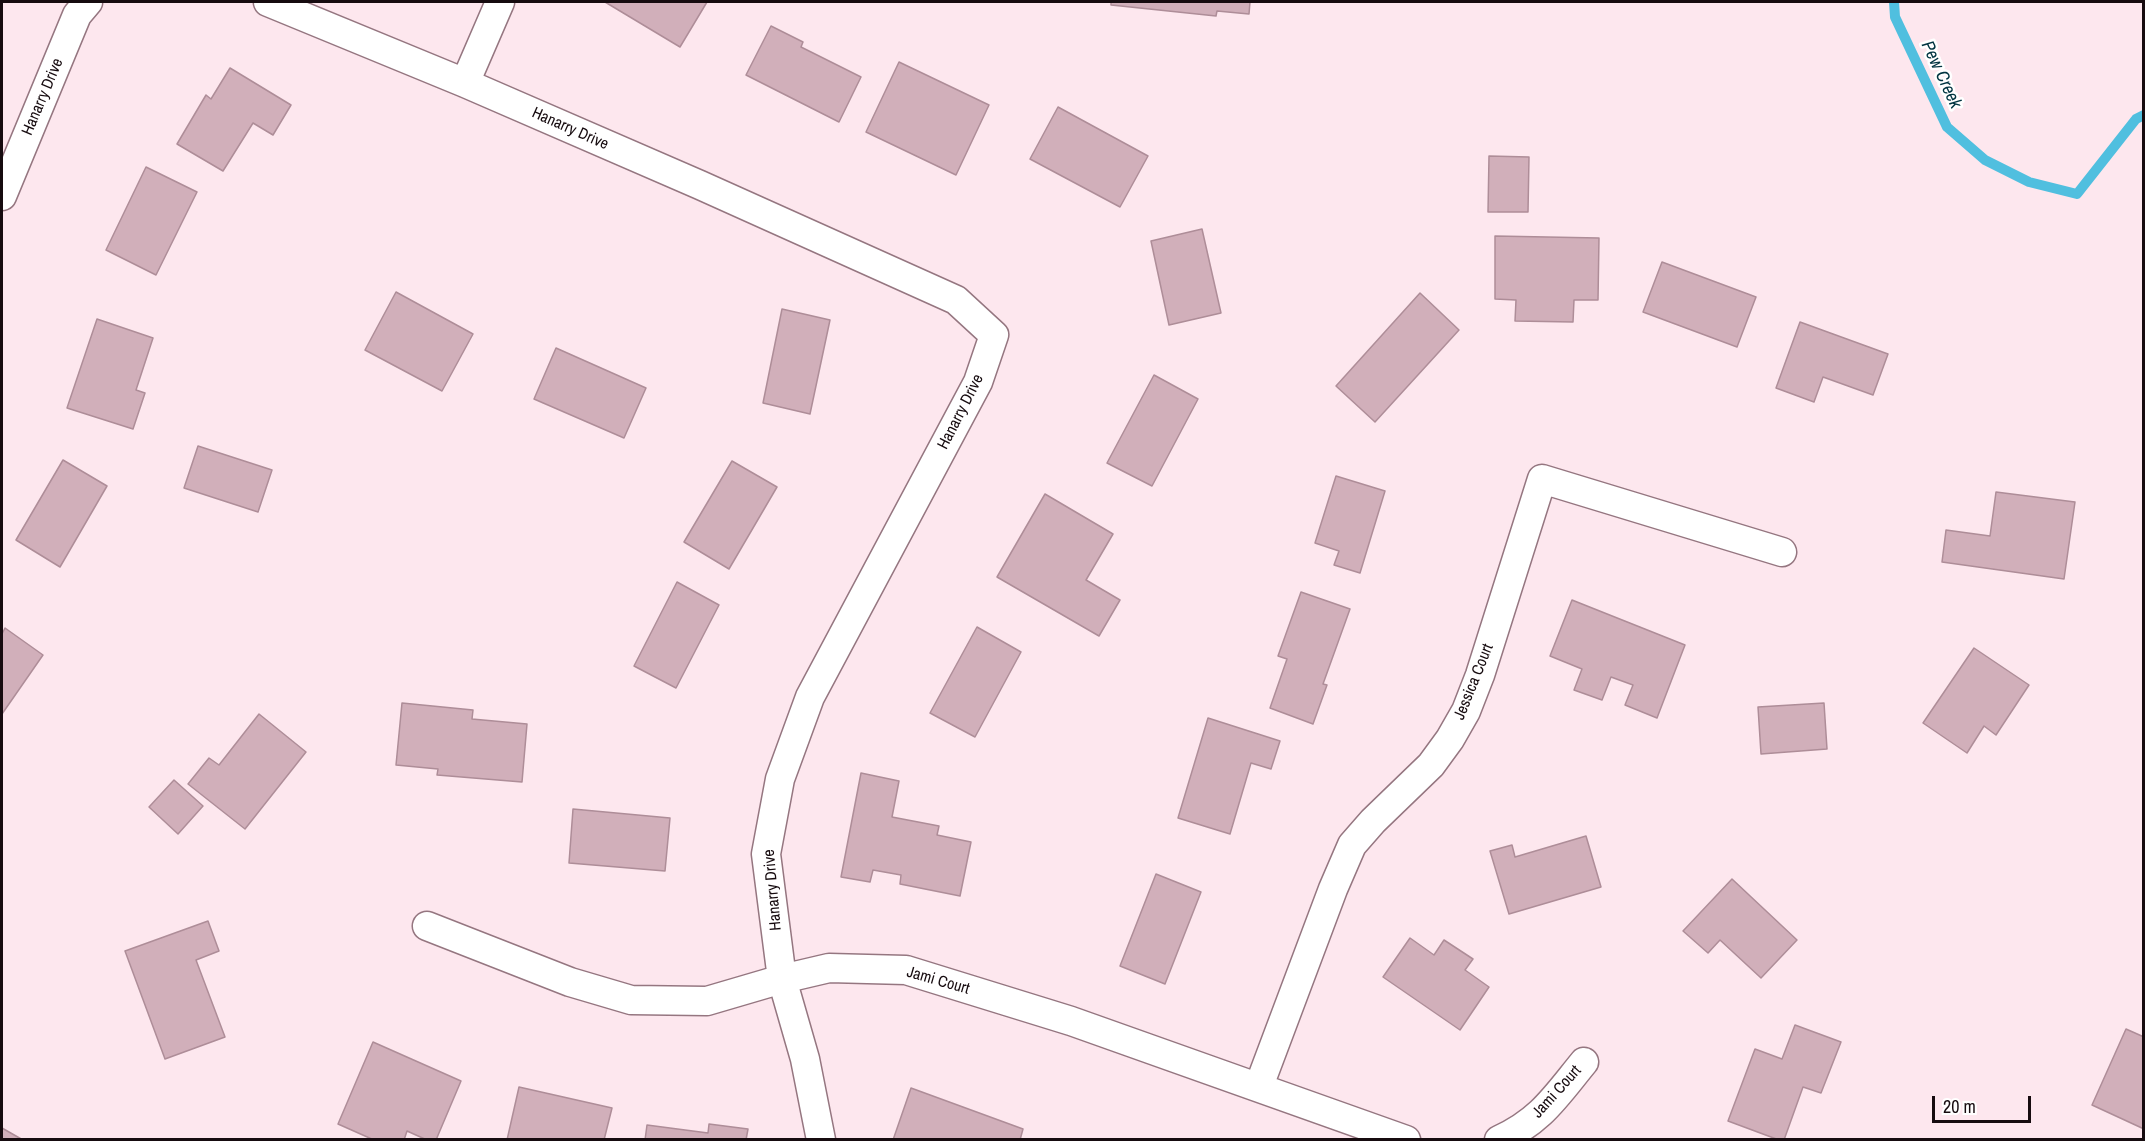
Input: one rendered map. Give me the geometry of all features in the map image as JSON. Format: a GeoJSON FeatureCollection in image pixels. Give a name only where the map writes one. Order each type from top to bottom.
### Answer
{"type":"FeatureCollection","features":[{"type":"Feature","properties":{"kind":"street","name":"Hanarry Drive"},"geometry":{"type":"LineString","coordinates":[[2,196],[77,15],[88,2]]}},
{"type":"Feature","properties":{"kind":"street","name":"Hanarry Drive"},"geometry":{"type":"LineString","coordinates":[[268,2],[465,83],[956,300],[994,335],[978,382],[810,697],[780,779],[766,854],[782,980],[805,1059],[821,1140]]}},
{"type":"Feature","properties":{"kind":"street"},"geometry":{"type":"LineString","coordinates":[[465,83],[500,2]]}},
{"type":"Feature","properties":{"kind":"street","name":"Jessica Court"},"geometry":{"type":"LineString","coordinates":[[1259,1086],[1352,844],[1373,820],[1431,765],[1450,739],[1466,711],[1480,675],[1542,479],[1782,552]]}},
{"type":"Feature","properties":{"kind":"street","name":"Jami Court"},"geometry":{"type":"LineString","coordinates":[[427,926],[570,982],[631,1000],[707,1001],[829,968],[906,970],[1071,1021],[1406,1140]]}},
{"type":"Feature","properties":{"kind":"street","name":"Jami Court"},"geometry":{"type":"LineString","coordinates":[[1499,1140],[1516,1132],[1541,1114],[1584,1062]]}},
{"type":"Feature","properties":{"kind":"building"},"geometry":{"type":"Polygon","coordinates":[[[605,2],[707,2],[680,47],[605,2]]]}},
{"type":"Feature","properties":{"kind":"building"},"geometry":{"type":"Polygon","coordinates":[[[1111,2],[1250,2],[1249,14],[1217,11],[1216,16],[1111,5],[1111,2]]]}},
{"type":"Feature","properties":{"kind":"building"},"geometry":{"type":"Polygon","coordinates":[[[771,26],[803,42],[801,47],[861,77],[839,122],[746,75],[771,26]]]}},
{"type":"Feature","properties":{"kind":"building"},"geometry":{"type":"Polygon","coordinates":[[[899,62],[989,105],[956,175],[866,132],[899,62]]]}},
{"type":"Feature","properties":{"kind":"building"},"geometry":{"type":"Polygon","coordinates":[[[230,68],[291,105],[273,135],[253,123],[223,171],[177,144],[206,95],[211,99],[230,68]]]}},
{"type":"Feature","properties":{"kind":"building"},"geometry":{"type":"Polygon","coordinates":[[[1058,107],[1148,156],[1120,207],[1030,159],[1058,107]]]}},
{"type":"Feature","properties":{"kind":"building"},"geometry":{"type":"Polygon","coordinates":[[[1489,156],[1529,157],[1528,212],[1488,212],[1489,156]]]}},
{"type":"Feature","properties":{"kind":"building"},"geometry":{"type":"Polygon","coordinates":[[[146,167],[197,192],[156,275],[106,250],[146,167]]]}},
{"type":"Feature","properties":{"kind":"building"},"geometry":{"type":"Polygon","coordinates":[[[1202,229],[1221,313],[1169,325],[1151,241],[1202,229]]]}},
{"type":"Feature","properties":{"kind":"building"},"geometry":{"type":"Polygon","coordinates":[[[1495,236],[1599,238],[1598,300],[1574,300],[1573,322],[1515,321],[1516,300],[1495,299],[1495,236]]]}},
{"type":"Feature","properties":{"kind":"building"},"geometry":{"type":"Polygon","coordinates":[[[1662,262],[1756,297],[1737,347],[1643,312],[1662,262]]]}},
{"type":"Feature","properties":{"kind":"building"},"geometry":{"type":"Polygon","coordinates":[[[396,292],[473,334],[442,391],[365,350],[396,292]]]}},
{"type":"Feature","properties":{"kind":"building"},"geometry":{"type":"Polygon","coordinates":[[[1420,293],[1459,330],[1375,422],[1336,386],[1420,293]]]}},
{"type":"Feature","properties":{"kind":"building"},"geometry":{"type":"Polygon","coordinates":[[[782,309],[830,320],[810,414],[763,403],[782,309]]]}},
{"type":"Feature","properties":{"kind":"building"},"geometry":{"type":"Polygon","coordinates":[[[97,319],[153,338],[136,390],[145,393],[133,429],[67,408],[97,319]]]}},
{"type":"Feature","properties":{"kind":"building"},"geometry":{"type":"Polygon","coordinates":[[[1800,322],[1888,354],[1873,395],[1823,377],[1814,402],[1776,388],[1800,322]]]}},
{"type":"Feature","properties":{"kind":"building"},"geometry":{"type":"Polygon","coordinates":[[[556,348],[646,388],[624,438],[534,399],[556,348]]]}},
{"type":"Feature","properties":{"kind":"building"},"geometry":{"type":"Polygon","coordinates":[[[1154,375],[1198,399],[1152,486],[1107,463],[1154,375]]]}},
{"type":"Feature","properties":{"kind":"building"},"geometry":{"type":"Polygon","coordinates":[[[198,446],[272,470],[258,512],[184,488],[198,446]]]}},
{"type":"Feature","properties":{"kind":"building"},"geometry":{"type":"Polygon","coordinates":[[[63,460],[107,486],[60,567],[16,540],[63,460]]]}},
{"type":"Feature","properties":{"kind":"building"},"geometry":{"type":"Polygon","coordinates":[[[732,461],[777,487],[729,569],[684,542],[732,461]]]}},
{"type":"Feature","properties":{"kind":"building"},"geometry":{"type":"Polygon","coordinates":[[[1336,476],[1385,491],[1360,573],[1334,565],[1339,551],[1315,543],[1336,476]]]}},
{"type":"Feature","properties":{"kind":"building"},"geometry":{"type":"Polygon","coordinates":[[[1996,492],[2075,502],[2064,579],[1942,562],[1946,530],[1990,536],[1996,492]]]}},
{"type":"Feature","properties":{"kind":"building"},"geometry":{"type":"Polygon","coordinates":[[[1045,494],[1113,534],[1086,580],[1120,600],[1099,636],[997,577],[1045,494]]]}},
{"type":"Feature","properties":{"kind":"building"},"geometry":{"type":"Polygon","coordinates":[[[677,582],[719,605],[676,688],[634,666],[677,582]]]}},
{"type":"Feature","properties":{"kind":"building"},"geometry":{"type":"Polygon","coordinates":[[[1301,592],[1350,609],[1323,684],[1327,685],[1313,724],[1270,708],[1287,659],[1278,656],[1301,592]]]}},
{"type":"Feature","properties":{"kind":"building"},"geometry":{"type":"Polygon","coordinates":[[[1572,600],[1685,645],[1657,718],[1625,705],[1633,685],[1611,677],[1602,700],[1574,690],[1582,669],[1550,656],[1572,600]]]}},
{"type":"Feature","properties":{"kind":"building"},"geometry":{"type":"Polygon","coordinates":[[[977,627],[1021,652],[975,737],[930,713],[977,627]]]}},
{"type":"Feature","properties":{"kind":"building"},"geometry":{"type":"Polygon","coordinates":[[[5,628],[43,655],[2,714],[2,634],[5,628]]]}},
{"type":"Feature","properties":{"kind":"building"},"geometry":{"type":"Polygon","coordinates":[[[1974,648],[2029,685],[1996,735],[1984,726],[1967,753],[1923,723],[1974,648]]]}},
{"type":"Feature","properties":{"kind":"building"},"geometry":{"type":"Polygon","coordinates":[[[402,703],[473,710],[472,719],[527,724],[522,782],[437,775],[438,769],[396,765],[402,703]]]}},
{"type":"Feature","properties":{"kind":"building"},"geometry":{"type":"Polygon","coordinates":[[[1824,703],[1827,749],[1761,754],[1758,707],[1824,703]]]}},
{"type":"Feature","properties":{"kind":"building"},"geometry":{"type":"Polygon","coordinates":[[[259,714],[306,752],[245,829],[188,784],[209,758],[219,765],[259,714]]]}},
{"type":"Feature","properties":{"kind":"building"},"geometry":{"type":"Polygon","coordinates":[[[1208,718],[1280,741],[1271,769],[1251,763],[1230,834],[1178,818],[1208,718]]]}},
{"type":"Feature","properties":{"kind":"building"},"geometry":{"type":"Polygon","coordinates":[[[861,773],[899,781],[892,817],[939,826],[937,835],[971,842],[960,896],[900,884],[901,875],[873,870],[870,882],[841,877],[861,773]]]}},
{"type":"Feature","properties":{"kind":"building"},"geometry":{"type":"Polygon","coordinates":[[[174,780],[203,806],[178,834],[149,807],[174,780]]]}},
{"type":"Feature","properties":{"kind":"building"},"geometry":{"type":"Polygon","coordinates":[[[573,809],[670,818],[665,871],[569,863],[573,809]]]}},
{"type":"Feature","properties":{"kind":"building"},"geometry":{"type":"Polygon","coordinates":[[[1586,836],[1601,887],[1509,914],[1490,851],[1512,845],[1515,857],[1586,836]]]}},
{"type":"Feature","properties":{"kind":"building"},"geometry":{"type":"Polygon","coordinates":[[[1156,874],[1201,892],[1165,984],[1120,966],[1156,874]]]}},
{"type":"Feature","properties":{"kind":"building"},"geometry":{"type":"Polygon","coordinates":[[[1732,879],[1797,940],[1761,978],[1720,940],[1708,953],[1683,931],[1732,879]]]}},
{"type":"Feature","properties":{"kind":"building"},"geometry":{"type":"Polygon","coordinates":[[[208,921],[219,951],[196,960],[225,1037],[165,1059],[125,951],[208,921]]]}},
{"type":"Feature","properties":{"kind":"building"},"geometry":{"type":"Polygon","coordinates":[[[1410,938],[1434,955],[1444,940],[1473,959],[1465,970],[1489,987],[1460,1030],[1383,977],[1410,938]]]}},
{"type":"Feature","properties":{"kind":"building"},"geometry":{"type":"Polygon","coordinates":[[[1795,1025],[1841,1042],[1821,1093],[1803,1087],[1784,1140],[1728,1121],[1755,1049],[1782,1059],[1795,1025]]]}},
{"type":"Feature","properties":{"kind":"building"},"geometry":{"type":"Polygon","coordinates":[[[2126,1029],[2144,1037],[2144,1129],[2092,1105],[2126,1029]]]}},
{"type":"Feature","properties":{"kind":"building"},"geometry":{"type":"Polygon","coordinates":[[[373,1042],[461,1081],[436,1140],[427,1140],[407,1131],[404,1140],[374,1140],[338,1124],[373,1042]]]}},
{"type":"Feature","properties":{"kind":"building"},"geometry":{"type":"Polygon","coordinates":[[[519,1087],[612,1108],[604,1140],[507,1140],[519,1087]]]}},
{"type":"Feature","properties":{"kind":"building"},"geometry":{"type":"Polygon","coordinates":[[[911,1088],[1023,1129],[1020,1140],[893,1140],[911,1088]]]}},
{"type":"Feature","properties":{"kind":"building"},"geometry":{"type":"Polygon","coordinates":[[[709,1124],[748,1129],[746,1140],[645,1140],[647,1125],[708,1133],[709,1124]]]}},
{"type":"Feature","properties":{"kind":"building"},"geometry":{"type":"Polygon","coordinates":[[[2,1128],[23,1140],[2,1140],[2,1128]]]}},
{"type":"Feature","properties":{"kind":"waterway","name":"Pew Creek"},"geometry":{"type":"LineString","coordinates":[[1894,2],[1895,17],[1947,127],[1985,160],[2029,182],[2077,194],[2136,119],[2144,115]]}}]}
